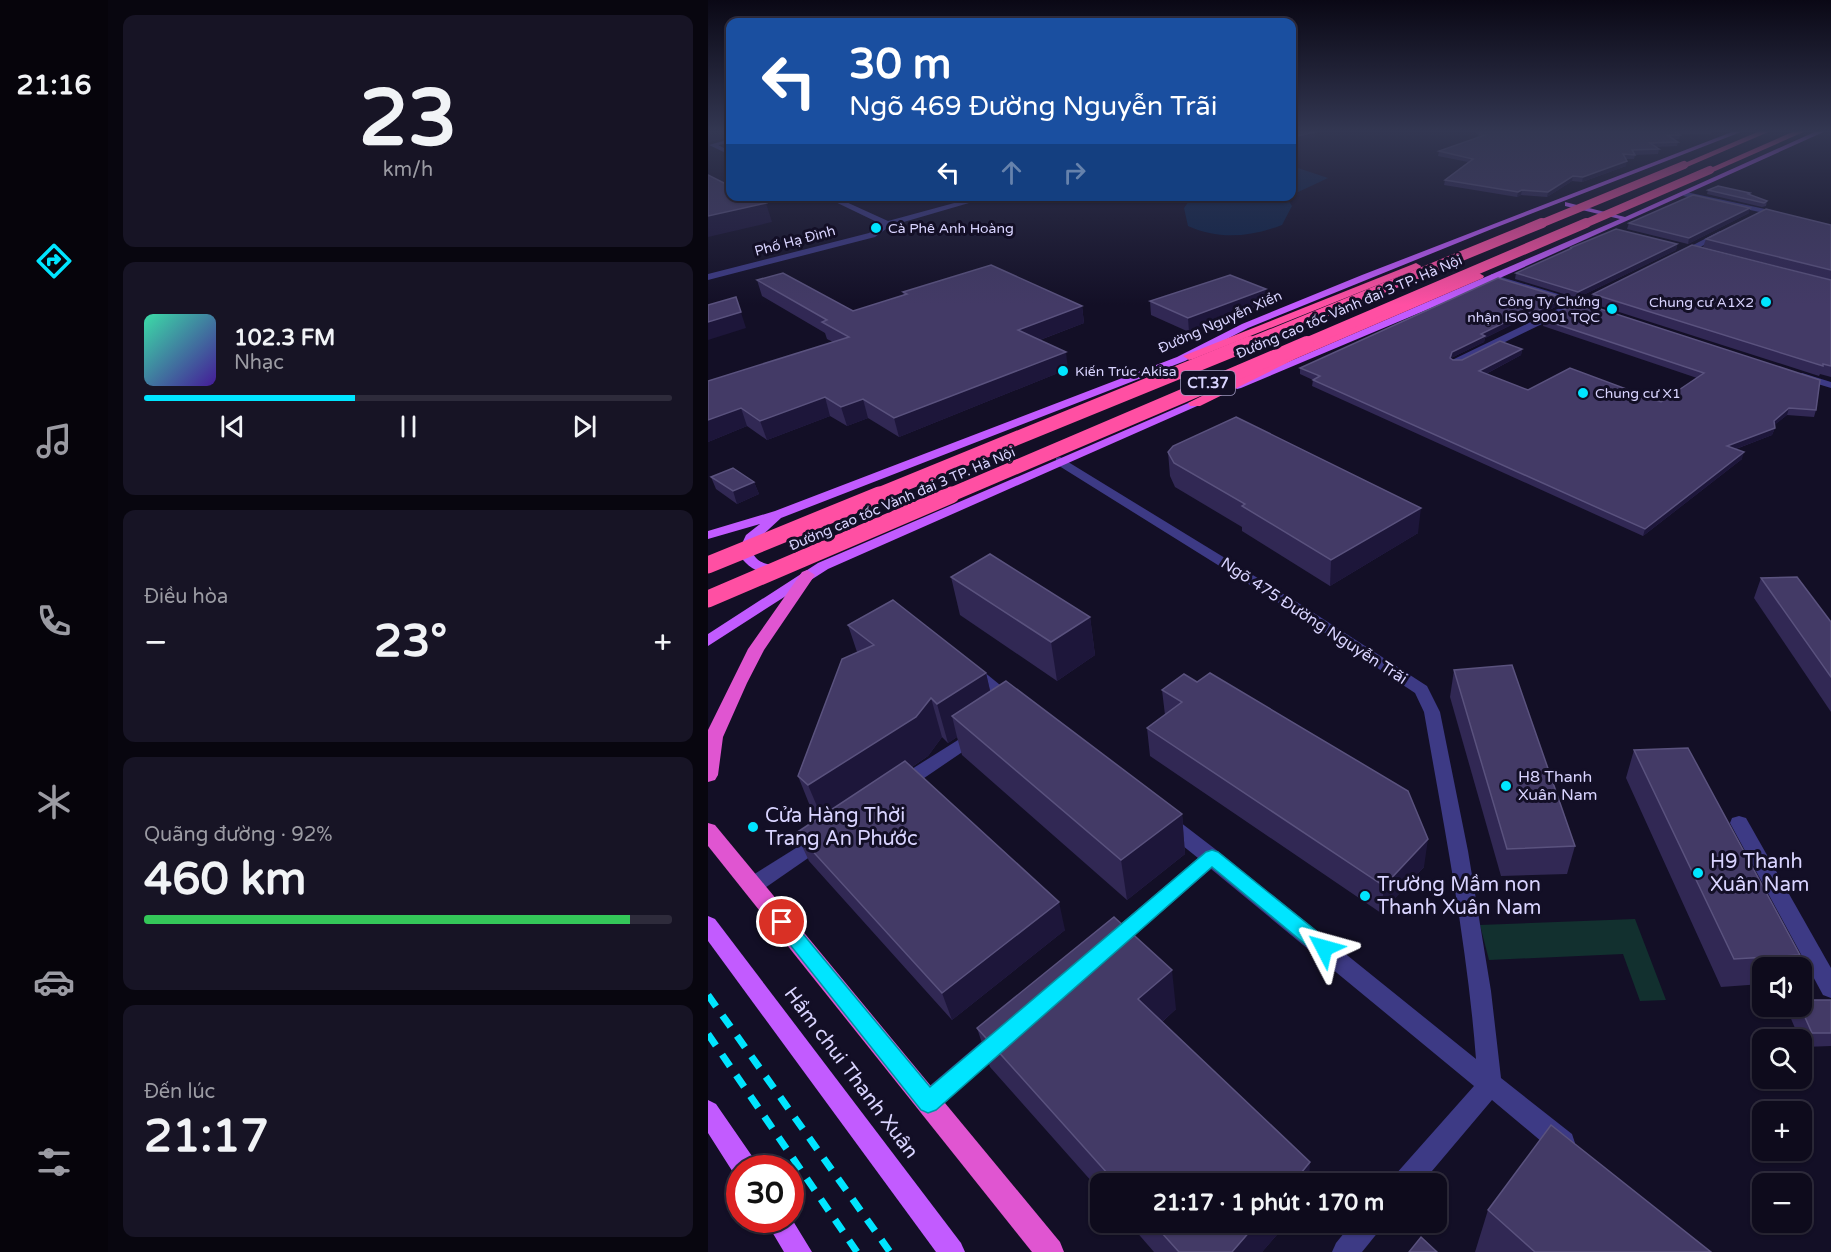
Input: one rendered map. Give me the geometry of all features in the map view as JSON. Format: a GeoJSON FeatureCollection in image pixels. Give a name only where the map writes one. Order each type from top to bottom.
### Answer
{"type":"FeatureCollection","features":[{"type":"Feature","properties":{"kind":"highway"},"geometry":{"type":"LineString","coordinates":[[1189,356],[1526,222],[1619,188]]}},
{"type":"Feature","properties":{"kind":"highway","name":"Đường cao tốc Vành đai 3 TP. Hà Nội"},"geometry":{"type":"LineString","coordinates":[[708,565],[1627,188]]}},
{"type":"Feature","properties":{"kind":"highway","name":"Đường cao tốc Vành đai 3 TP. Hà Nội"},"geometry":{"type":"LineString","coordinates":[[708,599],[1670,188]]}},
{"type":"Feature","properties":{"kind":"highway"},"geometry":{"type":"LineString","coordinates":[[1196,403],[1291,356],[1572,236],[1674,188]]}},
{"type":"Feature","properties":{"kind":"highway"},"geometry":{"type":"LineString","coordinates":[[708,775],[714,737],[738,683],[756,649],[807,575]]}},
{"type":"Feature","properties":{"kind":"highway"},"geometry":{"type":"LineString","coordinates":[[708,831],[1050,1252]]}},
{"type":"Feature","properties":{"kind":"main road","name":"Đường Nguyễn Xiển"},"geometry":{"type":"LineString","coordinates":[[708,535],[780,514],[1189,356],[1245,326],[1590,188]]}},
{"type":"Feature","properties":{"kind":"main road"},"geometry":{"type":"LineString","coordinates":[[926,521],[929,507],[1672,188]]}},
{"type":"Feature","properties":{"kind":"main road"},"geometry":{"type":"LineString","coordinates":[[708,641],[823,566],[1060,461],[1308,358],[1697,188]]}},
{"type":"Feature","properties":{"kind":"main road"},"geometry":{"type":"LineString","coordinates":[[1557,201],[1626,219]]}},
{"type":"Feature","properties":{"kind":"main road"},"geometry":{"type":"LineString","coordinates":[[780,514],[748,541],[745,549],[747,559],[760,568],[769,570],[823,566]]}},
{"type":"Feature","properties":{"kind":"main road","name":"Hầm chui Thanh Xuân"},"geometry":{"type":"LineString","coordinates":[[708,925],[952,1252]]}},
{"type":"Feature","properties":{"kind":"main road"},"geometry":{"type":"LineString","coordinates":[[708,1112],[736,1155]]}},
{"type":"Feature","properties":{"kind":"main road"},"geometry":{"type":"LineString","coordinates":[[787,1233],[799,1252]]}},
{"type":"Feature","properties":{"kind":"street"},"geometry":{"type":"LineString","coordinates":[[1686,194],[1797,219]]}},
{"type":"Feature","properties":{"kind":"street"},"geometry":{"type":"LineString","coordinates":[[837,201],[887,224]]}},
{"type":"Feature","properties":{"kind":"street","name":"Phố Hạ Đình"},"geometry":{"type":"LineString","coordinates":[[708,277],[872,235],[887,224],[972,201]]}},
{"type":"Feature","properties":{"kind":"street"},"geometry":{"type":"LineString","coordinates":[[1756,216],[1766,211]]}},
{"type":"Feature","properties":{"kind":"street"},"geometry":{"type":"LineString","coordinates":[[1607,226],[1628,232]]}},
{"type":"Feature","properties":{"kind":"street"},"geometry":{"type":"LineString","coordinates":[[1671,259],[1728,231]]}},
{"type":"Feature","properties":{"kind":"street"},"geometry":{"type":"LineString","coordinates":[[1681,246],[1702,252]]}},
{"type":"Feature","properties":{"kind":"street"},"geometry":{"type":"LineString","coordinates":[[1494,276],[1608,312]]}},
{"type":"Feature","properties":{"kind":"street"},"geometry":{"type":"LineString","coordinates":[[1456,362],[1589,298]]}},
{"type":"Feature","properties":{"kind":"street"},"geometry":{"type":"LineString","coordinates":[[1788,371],[1831,386]]}},
{"type":"Feature","properties":{"kind":"street","name":"Ngõ 475 Đường Nguyễn Trãi"},"geometry":{"type":"LineString","coordinates":[[1060,461],[1286,602],[1421,690],[1432,712],[1470,917],[1486,1020],[1490,1085]]}},
{"type":"Feature","properties":{"kind":"street"},"geometry":{"type":"LineString","coordinates":[[892,791],[993,724],[1020,710],[957,658]]}},
{"type":"Feature","properties":{"kind":"street"},"geometry":{"type":"LineString","coordinates":[[1157,814],[1581,1157]]}},
{"type":"Feature","properties":{"kind":"street"},"geometry":{"type":"LineString","coordinates":[[1739,823],[1831,988]]}},
{"type":"Feature","properties":{"kind":"street"},"geometry":{"type":"LineString","coordinates":[[752,886],[835,830]]}},
{"type":"Feature","properties":{"kind":"street"},"geometry":{"type":"LineString","coordinates":[[1098,956],[1212,857]]}},
{"type":"Feature","properties":{"kind":"street"},"geometry":{"type":"LineString","coordinates":[[928,1102],[1018,1024]]}},
{"type":"Feature","properties":{"kind":"street"},"geometry":{"type":"LineString","coordinates":[[1414,1173],[1490,1085]]}},
{"type":"Feature","properties":{"kind":"street"},"geometry":{"type":"LineString","coordinates":[[1345,1252],[1361,1233]]}},
{"type":"Feature","properties":{"kind":"green space"},"geometry":{"type":"Polygon","coordinates":[[[1635,919],[1666,1000],[1640,1001],[1623,954],[1489,960],[1480,925],[1635,919]]]}},
{"type":"Feature","properties":{"kind":"water"},"geometry":{"type":"Polygon","coordinates":[[[1296,188],[1306,188],[1296,193],[1296,188]]]}},
{"type":"Feature","properties":{"kind":"water"},"geometry":{"type":"Polygon","coordinates":[[[1189,201],[1289,201],[1292,206],[1282,225],[1258,232],[1235,235],[1211,233],[1188,226],[1184,208],[1189,201]]]}},
{"type":"Feature","properties":{"kind":"building"},"geometry":{"type":"Polygon","coordinates":[[[708,188],[726,188],[726,201],[762,201],[766,203],[708,216],[708,188]]]}},
{"type":"Feature","properties":{"kind":"building"},"geometry":{"type":"Polygon","coordinates":[[[1496,188],[1554,188],[1548,192],[1522,190],[1518,192],[1496,188]]]}},
{"type":"Feature","properties":{"kind":"building"},"geometry":{"type":"Polygon","coordinates":[[[1729,188],[1750,193],[1748,194],[1767,201],[1764,203],[1708,190],[1729,188]]]}},
{"type":"Feature","properties":{"kind":"building"},"geometry":{"type":"Polygon","coordinates":[[[1693,195],[1750,208],[1689,238],[1629,223],[1693,195]]]}},
{"type":"Feature","properties":{"kind":"building"},"geometry":{"type":"Polygon","coordinates":[[[1766,209],[1831,225],[1831,270],[1706,239],[1766,209]]]}},
{"type":"Feature","properties":{"kind":"building"},"geometry":{"type":"Polygon","coordinates":[[[1616,229],[1677,244],[1578,292],[1516,273],[1572,248],[1570,248],[1616,229]]]}},
{"type":"Feature","properties":{"kind":"building"},"geometry":{"type":"Polygon","coordinates":[[[1692,245],[1831,280],[1831,366],[1823,364],[1823,366],[1593,294],[1692,245]]]}},
{"type":"Feature","properties":{"kind":"building"},"geometry":{"type":"Polygon","coordinates":[[[991,265],[1082,306],[1018,330],[1066,352],[894,418],[863,399],[841,407],[825,397],[760,421],[741,408],[708,420],[708,381],[849,337],[822,322],[827,320],[757,280],[783,273],[853,311],[907,294],[903,292],[991,265]]]}},
{"type":"Feature","properties":{"kind":"building"},"geometry":{"type":"Polygon","coordinates":[[[1230,275],[1266,289],[1188,318],[1150,301],[1230,275]]]}},
{"type":"Feature","properties":{"kind":"building"},"geometry":{"type":"Polygon","coordinates":[[[1498,278],[1564,298],[1529,315],[1524,313],[1481,334],[1485,336],[1452,352],[1450,358],[1453,360],[1462,360],[1500,341],[1522,349],[1479,371],[1528,390],[1570,368],[1661,402],[1704,373],[1544,320],[1579,302],[1820,380],[1816,410],[1789,408],[1774,421],[1775,428],[1727,446],[1744,452],[1645,529],[1313,380],[1320,376],[1300,368],[1498,278]]]}},
{"type":"Feature","properties":{"kind":"building"},"geometry":{"type":"Polygon","coordinates":[[[736,297],[741,312],[708,322],[708,305],[736,297]]]}},
{"type":"Feature","properties":{"kind":"building"},"geometry":{"type":"Polygon","coordinates":[[[1236,417],[1421,508],[1331,560],[1242,506],[1245,504],[1174,463],[1168,452],[1173,446],[1236,417]]]}},
{"type":"Feature","properties":{"kind":"building"},"geometry":{"type":"Polygon","coordinates":[[[733,468],[754,482],[733,491],[711,477],[733,468]]]}},
{"type":"Feature","properties":{"kind":"building"},"geometry":{"type":"Polygon","coordinates":[[[990,554],[1090,617],[1051,642],[951,577],[990,554]]]}},
{"type":"Feature","properties":{"kind":"building"},"geometry":{"type":"Polygon","coordinates":[[[1797,577],[1831,622],[1831,677],[1761,578],[1797,577]]]}},
{"type":"Feature","properties":{"kind":"building"},"geometry":{"type":"Polygon","coordinates":[[[893,600],[986,673],[937,704],[931,698],[916,717],[808,785],[798,776],[842,659],[874,645],[848,625],[893,600]]]}},
{"type":"Feature","properties":{"kind":"building","name":"H8 Thanh Xuân Nam"},"geometry":{"type":"Polygon","coordinates":[[[1512,665],[1575,846],[1507,849],[1454,670],[1512,665]]]}},
{"type":"Feature","properties":{"kind":"building"},"geometry":{"type":"Polygon","coordinates":[[[1210,673],[1408,791],[1428,839],[1384,886],[1147,728],[1182,702],[1162,690],[1184,674],[1197,682],[1210,673]]]}},
{"type":"Feature","properties":{"kind":"building"},"geometry":{"type":"Polygon","coordinates":[[[1006,681],[1182,814],[1121,860],[952,716],[1006,681]]]}},
{"type":"Feature","properties":{"kind":"building"},"geometry":{"type":"Polygon","coordinates":[[[1688,748],[1800,955],[1734,959],[1634,750],[1688,748]]]}},
{"type":"Feature","properties":{"kind":"building"},"geometry":{"type":"Polygon","coordinates":[[[905,761],[1059,902],[942,993],[796,833],[905,761]]]}},
{"type":"Feature","properties":{"kind":"building"},"geometry":{"type":"Polygon","coordinates":[[[1114,917],[1172,970],[1138,999],[1310,1162],[1301,1173],[1107,1173],[977,1028],[1114,917]]]}},
{"type":"Feature","properties":{"kind":"building"},"geometry":{"type":"Polygon","coordinates":[[[1812,1000],[1831,1000],[1831,1033],[1812,1033],[1805,1017],[1812,1017],[1812,1000]]]}},
{"type":"Feature","properties":{"kind":"building"},"geometry":{"type":"Polygon","coordinates":[[[1551,1125],[1711,1252],[1535,1252],[1488,1210],[1551,1125]]]}},
{"type":"Feature","properties":{"kind":"building"},"geometry":{"type":"Polygon","coordinates":[[[1162,1233],[1248,1233],[1232,1252],[1179,1252],[1162,1233]]]}},
{"type":"Feature","properties":{"kind":"building"},"geometry":{"type":"Polygon","coordinates":[[[1421,1237],[1437,1252],[1409,1252],[1421,1237]]]}},
{"type":"Feature","properties":{"kind":"railway"},"geometry":{"type":"LineString","coordinates":[[708,995],[890,1252]]}},
{"type":"Feature","properties":{"kind":"railway"},"geometry":{"type":"LineString","coordinates":[[708,1034],[857,1252]]}},
{"type":"Feature","properties":{"kind":"place","name":"Cà Phê Anh Hoàng"},"geometry":{"type":"Point","coordinates":[876,228]}},
{"type":"Feature","properties":{"kind":"place","name":"Chung cư A1X2"},"geometry":{"type":"Point","coordinates":[1766,302]}},
{"type":"Feature","properties":{"kind":"place","name":"Công Ty Chứng nhận ISO 9001 TQC"},"geometry":{"type":"Point","coordinates":[1612,309]}},
{"type":"Feature","properties":{"kind":"place","name":"Kiến Trúc Akisa"},"geometry":{"type":"Point","coordinates":[1063,371]}},
{"type":"Feature","properties":{"kind":"place","name":"Chung cư X1"},"geometry":{"type":"Point","coordinates":[1583,393]}},
{"type":"Feature","properties":{"kind":"place","name":"H8 Thanh Xuân Nam"},"geometry":{"type":"Point","coordinates":[1506,786]}},
{"type":"Feature","properties":{"kind":"place","name":"Cửa Hàng Thời Trang An Phước"},"geometry":{"type":"Point","coordinates":[753,827]}},
{"type":"Feature","properties":{"kind":"place","name":"H9 Thanh Xuân Nam"},"geometry":{"type":"Point","coordinates":[1698,873]}},
{"type":"Feature","properties":{"kind":"place","name":"Trường Mầm non Thanh Xuân Nam"},"geometry":{"type":"Point","coordinates":[1365,896]}},
{"type":"Feature","properties":{"kind":"route"},"geometry":{"type":"LineString","coordinates":[[782,922],[928,1102],[1212,857],[1324,948]]}}]}
